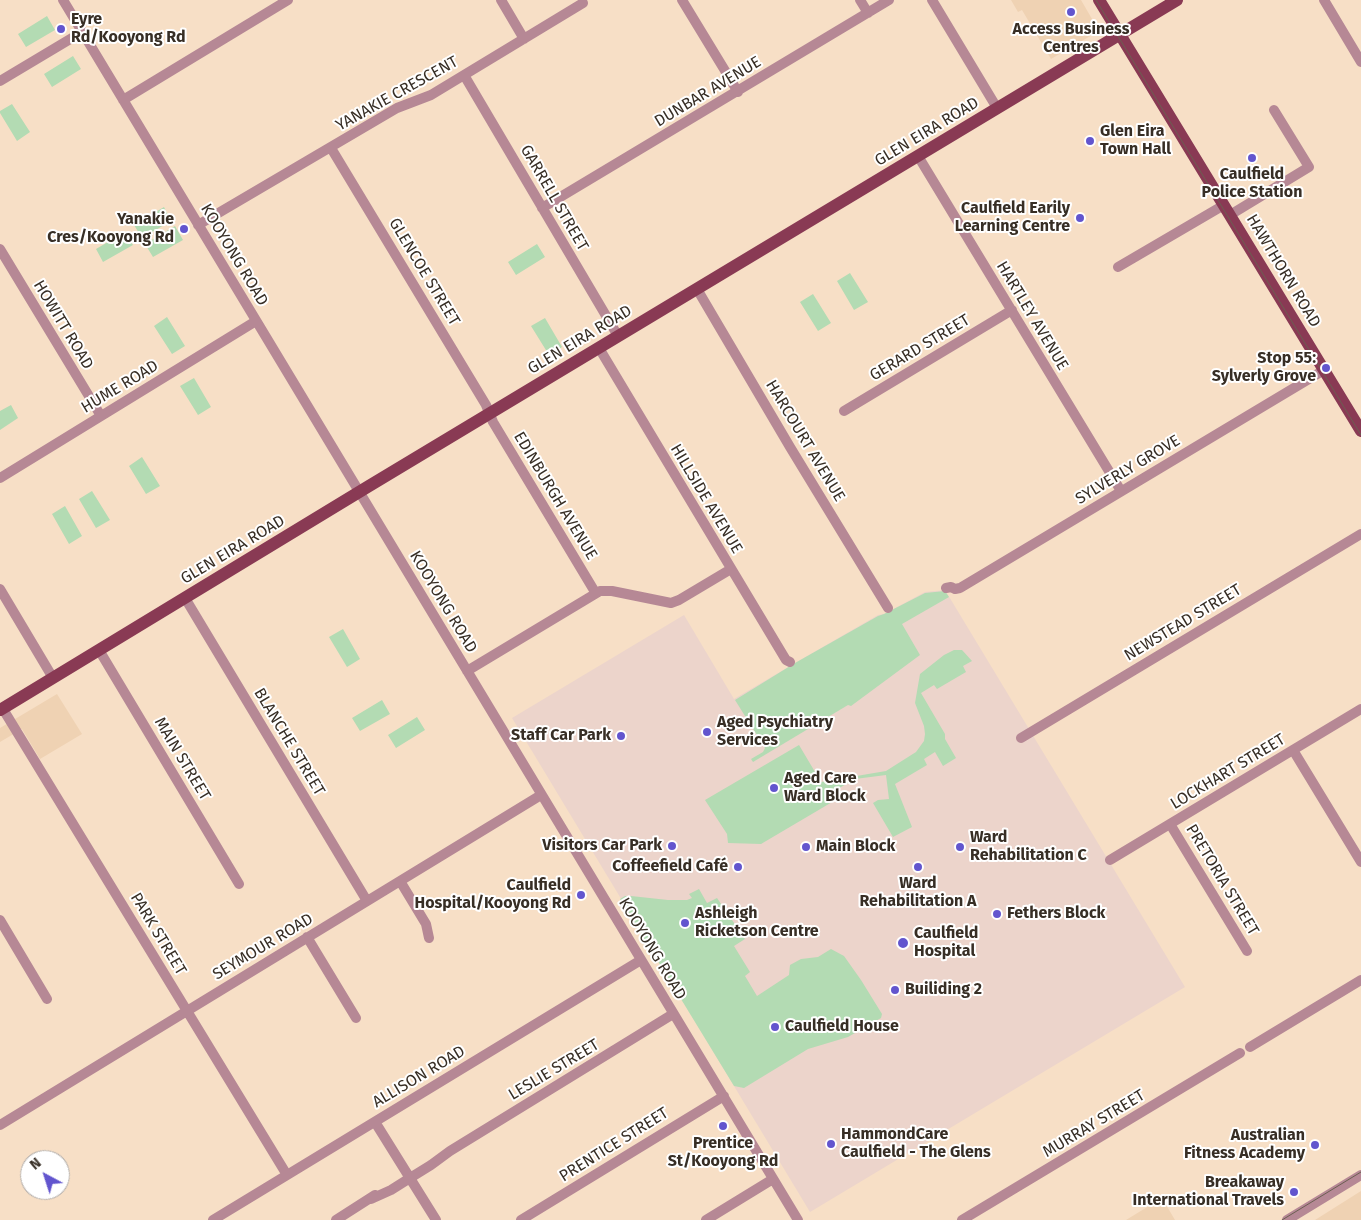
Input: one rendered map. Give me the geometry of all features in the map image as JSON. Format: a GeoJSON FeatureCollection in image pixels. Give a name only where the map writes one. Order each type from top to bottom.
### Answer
{"type":"FeatureCollection","features":[{"type":"Feature","properties":{"kind":"main road","name":"HAWTHORN ROAD"},"geometry":{"type":"LineString","coordinates":[[1099,0],[1361,431]]}},
{"type":"Feature","properties":{"kind":"main road","name":"GLEN EIRA ROAD"},"geometry":{"type":"LineString","coordinates":[[2,709],[1177,0]]}},
{"type":"Feature","properties":{"kind":"street","name":"KOOYONG ROAD"},"geometry":{"type":"LineString","coordinates":[[63,0],[798,1220]]}},
{"type":"Feature","properties":{"kind":"street"},"geometry":{"type":"LineString","coordinates":[[123,100],[288,0]]}},
{"type":"Feature","properties":{"kind":"street"},"geometry":{"type":"LineString","coordinates":[[500,0],[524,39]]}},
{"type":"Feature","properties":{"kind":"street"},"geometry":{"type":"LineString","coordinates":[[682,0],[738,92]]}},
{"type":"Feature","properties":{"kind":"street"},"geometry":{"type":"LineString","coordinates":[[860,0],[868,13]]}},
{"type":"Feature","properties":{"kind":"street","name":"DUNBAR AVENUE"},"geometry":{"type":"LineString","coordinates":[[542,208],[889,0]]}},
{"type":"Feature","properties":{"kind":"street"},"geometry":{"type":"LineString","coordinates":[[932,0],[997,108]]}},
{"type":"Feature","properties":{"kind":"street"},"geometry":{"type":"LineString","coordinates":[[1324,0],[1361,62]]}},
{"type":"Feature","properties":{"kind":"street","name":"YANAKIE CRESCENT"},"geometry":{"type":"LineString","coordinates":[[198,225],[397,108],[431,95],[583,3]]}},
{"type":"Feature","properties":{"kind":"street"},"geometry":{"type":"LineString","coordinates":[[0,81],[82,32]]}},
{"type":"Feature","properties":{"kind":"street","name":"GARRELL STREET"},"geometry":{"type":"LineString","coordinates":[[464,75],[618,336]]}},
{"type":"Feature","properties":{"kind":"street"},"geometry":{"type":"LineString","coordinates":[[1118,267],[1309,167],[1274,110]]}},
{"type":"Feature","properties":{"kind":"street","name":"GLENCOE STREET"},"geometry":{"type":"LineString","coordinates":[[331,148],[484,401],[490,414]]}},
{"type":"Feature","properties":{"kind":"street","name":"HARTLEY AVENUE"},"geometry":{"type":"LineString","coordinates":[[918,156],[1121,491]]}},
{"type":"Feature","properties":{"kind":"street","name":"HOWITT ROAD"},"geometry":{"type":"LineString","coordinates":[[0,249],[101,416]]}},
{"type":"Feature","properties":{"kind":"street","name":"HARCOURT AVENUE"},"geometry":{"type":"LineString","coordinates":[[697,289],[888,608]]}},
{"type":"Feature","properties":{"kind":"street","name":"GERARD STREET"},"geometry":{"type":"LineString","coordinates":[[844,411],[1012,310]]}},
{"type":"Feature","properties":{"kind":"street","name":"HUME ROAD"},"geometry":{"type":"LineString","coordinates":[[0,478],[256,321]]}},
{"type":"Feature","properties":{"kind":"street","name":"HILLSIDE AVENUE"},"geometry":{"type":"LineString","coordinates":[[598,348],[786,660],[790,662]]}},
{"type":"Feature","properties":{"kind":"street","name":"SYLVERLY GROVE"},"geometry":{"type":"LineString","coordinates":[[946,588],[960,588],[1324,370]]}},
{"type":"Feature","properties":{"kind":"street","name":"EDINBURGH AVENUE"},"geometry":{"type":"LineString","coordinates":[[490,414],[595,592]]}},
{"type":"Feature","properties":{"kind":"street","name":"NEWSTEAD STREET"},"geometry":{"type":"LineString","coordinates":[[1021,738],[1361,534]]}},
{"type":"Feature","properties":{"kind":"street"},"geometry":{"type":"LineString","coordinates":[[467,671],[595,592],[612,591],[671,603],[680,600],[731,569]]}},
{"type":"Feature","properties":{"kind":"street"},"geometry":{"type":"LineString","coordinates":[[0,589],[53,678]]}},
{"type":"Feature","properties":{"kind":"street","name":"BLANCHE STREET"},"geometry":{"type":"LineString","coordinates":[[185,598],[367,900]]}},
{"type":"Feature","properties":{"kind":"street","name":"MAIN STREET"},"geometry":{"type":"LineString","coordinates":[[99,650],[239,884]]}},
{"type":"Feature","properties":{"kind":"street","name":"PARK STREET"},"geometry":{"type":"LineString","coordinates":[[2,709],[287,1175]]}},
{"type":"Feature","properties":{"kind":"street","name":"LOCKHART STREET"},"geometry":{"type":"LineString","coordinates":[[1110,860],[1361,709]]}},
{"type":"Feature","properties":{"kind":"street"},"geometry":{"type":"LineString","coordinates":[[1293,750],[1361,862]]}},
{"type":"Feature","properties":{"kind":"street","name":"SEYMOUR ROAD"},"geometry":{"type":"LineString","coordinates":[[0,1125],[541,795]]}},
{"type":"Feature","properties":{"kind":"street","name":"PRETORIA STREET"},"geometry":{"type":"LineString","coordinates":[[1170,824],[1247,951]]}},
{"type":"Feature","properties":{"kind":"street"},"geometry":{"type":"LineString","coordinates":[[400,880],[426,924],[429,938]]}},
{"type":"Feature","properties":{"kind":"street"},"geometry":{"type":"LineString","coordinates":[[0,920],[47,999]]}},
{"type":"Feature","properties":{"kind":"street"},"geometry":{"type":"LineString","coordinates":[[307,937],[356,1018]]}},
{"type":"Feature","properties":{"kind":"street","name":"ALLISON ROAD"},"geometry":{"type":"LineString","coordinates":[[213,1220],[641,960]]}},
{"type":"Feature","properties":{"kind":"street"},"geometry":{"type":"LineString","coordinates":[[1250,1047],[1361,980]]}},
{"type":"Feature","properties":{"kind":"street","name":"LESLIE STREET"},"geometry":{"type":"LineString","coordinates":[[336,1220],[388,1185],[409,1176],[428,1160],[450,1151],[673,1014]]}},
{"type":"Feature","properties":{"kind":"street","name":"MURRAY STREET"},"geometry":{"type":"LineString","coordinates":[[962,1220],[1240,1053]]}},
{"type":"Feature","properties":{"kind":"street","name":"PRENTICE STREET"},"geometry":{"type":"LineString","coordinates":[[521,1220],[724,1096]]}},
{"type":"Feature","properties":{"kind":"street"},"geometry":{"type":"LineString","coordinates":[[376,1122],[436,1220]]}},
{"type":"Feature","properties":{"kind":"street"},"geometry":{"type":"LineString","coordinates":[[1287,1220],[1361,1175]]}},
{"type":"Feature","properties":{"kind":"street"},"geometry":{"type":"LineString","coordinates":[[706,1220],[773,1179]]}},
{"type":"Feature","properties":{"kind":"shaded area"},"geometry":{"type":"Polygon","coordinates":[[[1011,0],[1081,0],[1099,31],[1051,59],[1022,10],[1018,12],[1011,0]]]}},
{"type":"Feature","properties":{"kind":"shaded area","name":"Caulfield Hospital"},"geometry":{"type":"Polygon","coordinates":[[[945,590],[1185,987],[810,1212],[512,718],[684,615],[734,699],[878,615],[884,614],[925,592],[945,590]]]}},
{"type":"Feature","properties":{"kind":"shaded area"},"geometry":{"type":"Polygon","coordinates":[[[57,694],[82,734],[40,759],[22,729],[0,742],[0,728],[57,694]]]}},
{"type":"Feature","properties":{"kind":"shaded area"},"geometry":{"type":"Polygon","coordinates":[[[1361,1191],[1361,1220],[1315,1220],[1361,1191]]]}},
{"type":"Feature","properties":{"kind":"shaded area"},"geometry":{"type":"Polygon","coordinates":[[[1162,1198],[1175,1220],[1126,1220],[1162,1198]]]}},
{"type":"Feature","properties":{"kind":"green space"},"geometry":{"type":"Polygon","coordinates":[[[47,16],[55,30],[26,47],[18,34],[47,16]]]}},
{"type":"Feature","properties":{"kind":"green space"},"geometry":{"type":"Polygon","coordinates":[[[73,56],[81,69],[52,87],[44,74],[73,56]]]}},
{"type":"Feature","properties":{"kind":"green space"},"geometry":{"type":"Polygon","coordinates":[[[12,104],[30,132],[17,141],[0,113],[0,111],[12,104]]]}},
{"type":"Feature","properties":{"kind":"green space"},"geometry":{"type":"Polygon","coordinates":[[[164,207],[171,221],[142,238],[134,225],[164,207]]]}},
{"type":"Feature","properties":{"kind":"green space"},"geometry":{"type":"Polygon","coordinates":[[[175,226],[183,240],[153,257],[145,244],[175,226]]]}},
{"type":"Feature","properties":{"kind":"green space"},"geometry":{"type":"Polygon","coordinates":[[[125,232],[133,245],[103,262],[96,249],[125,232]]]}},
{"type":"Feature","properties":{"kind":"green space"},"geometry":{"type":"Polygon","coordinates":[[[537,244],[545,257],[516,275],[508,262],[537,244]]]}},
{"type":"Feature","properties":{"kind":"green space"},"geometry":{"type":"Polygon","coordinates":[[[850,273],[868,302],[854,310],[837,281],[850,273]]]}},
{"type":"Feature","properties":{"kind":"green space"},"geometry":{"type":"Polygon","coordinates":[[[813,294],[831,323],[818,331],[800,302],[813,294]]]}},
{"type":"Feature","properties":{"kind":"green space"},"geometry":{"type":"Polygon","coordinates":[[[167,317],[185,346],[172,354],[154,326],[167,317]]]}},
{"type":"Feature","properties":{"kind":"green space"},"geometry":{"type":"Polygon","coordinates":[[[545,318],[562,347],[549,355],[531,326],[545,318]]]}},
{"type":"Feature","properties":{"kind":"green space"},"geometry":{"type":"Polygon","coordinates":[[[194,378],[211,407],[198,415],[180,386],[194,378]]]}},
{"type":"Feature","properties":{"kind":"green space"},"geometry":{"type":"Polygon","coordinates":[[[11,405],[18,418],[0,430],[0,411],[11,405]]]}},
{"type":"Feature","properties":{"kind":"green space"},"geometry":{"type":"Polygon","coordinates":[[[142,457],[160,486],[146,494],[129,466],[142,457]]]}},
{"type":"Feature","properties":{"kind":"green space"},"geometry":{"type":"Polygon","coordinates":[[[92,491],[110,520],[96,528],[79,499],[92,491]]]}},
{"type":"Feature","properties":{"kind":"green space"},"geometry":{"type":"Polygon","coordinates":[[[65,506],[82,536],[69,544],[52,514],[65,506]]]}},
{"type":"Feature","properties":{"kind":"green space"},"geometry":{"type":"Polygon","coordinates":[[[945,591],[949,597],[902,624],[920,655],[851,706],[848,705],[753,762],[751,759],[763,752],[765,748],[735,700],[795,663],[878,616],[925,593],[945,591]]]}},
{"type":"Feature","properties":{"kind":"green space"},"geometry":{"type":"Polygon","coordinates":[[[343,629],[360,659],[347,667],[329,637],[343,629]]]}},
{"type":"Feature","properties":{"kind":"green space"},"geometry":{"type":"Polygon","coordinates":[[[954,650],[962,650],[972,661],[963,666],[966,672],[937,689],[934,685],[921,693],[945,734],[945,739],[956,758],[943,766],[935,752],[924,759],[927,765],[895,784],[912,827],[893,837],[873,803],[878,800],[889,799],[886,775],[855,779],[834,791],[839,798],[761,844],[728,843],[727,834],[705,800],[799,745],[821,782],[886,771],[916,752],[924,741],[925,734],[924,726],[915,703],[920,674],[944,655],[954,650]]]}},
{"type":"Feature","properties":{"kind":"green space"},"geometry":{"type":"Polygon","coordinates":[[[382,700],[390,714],[360,731],[352,718],[382,700]]]}},
{"type":"Feature","properties":{"kind":"green space"},"geometry":{"type":"Polygon","coordinates":[[[417,717],[425,730],[396,748],[388,735],[417,717]]]}},
{"type":"Feature","properties":{"kind":"green space"},"geometry":{"type":"Polygon","coordinates":[[[699,889],[707,903],[717,898],[745,939],[734,946],[750,972],[745,976],[757,996],[789,975],[790,965],[801,959],[818,957],[831,949],[844,956],[882,1014],[881,1018],[848,1037],[808,1049],[744,1088],[734,1086],[620,899],[625,896],[631,896],[687,900],[692,898],[689,894],[699,889]]]}},
{"type":"Feature","properties":{"kind":"tram line"},"geometry":{"type":"LineString","coordinates":[[1096,0],[1361,435]]}},
{"type":"Feature","properties":{"kind":"tram line"},"geometry":{"type":"LineString","coordinates":[[1282,1220],[1361,1172]]}},
{"type":"Feature","properties":{"kind":"place","name":"Access Business Centres"},"geometry":{"type":"Point","coordinates":[1071,12]}},
{"type":"Feature","properties":{"kind":"place","name":"Eyre Rd/Kooyong Rd"},"geometry":{"type":"Point","coordinates":[61,29]}},
{"type":"Feature","properties":{"kind":"place","name":"Glen Eira Town Hall"},"geometry":{"type":"Point","coordinates":[1090,141]}},
{"type":"Feature","properties":{"kind":"place","name":"Caulfield Police Station"},"geometry":{"type":"Point","coordinates":[1252,158]}},
{"type":"Feature","properties":{"kind":"place","name":"Caulfield Earily Learning Centre"},"geometry":{"type":"Point","coordinates":[1080,218]}},
{"type":"Feature","properties":{"kind":"place","name":"Yanakie Cres/Kooyong Rd"},"geometry":{"type":"Point","coordinates":[184,229]}},
{"type":"Feature","properties":{"kind":"place","name":"Stop 55: Sylverly Grove"},"geometry":{"type":"Point","coordinates":[1326,368]}},
{"type":"Feature","properties":{"kind":"place","name":"Aged Psychiatry Services"},"geometry":{"type":"Point","coordinates":[707,732]}},
{"type":"Feature","properties":{"kind":"place","name":"Staff Car Park"},"geometry":{"type":"Point","coordinates":[621,736]}},
{"type":"Feature","properties":{"kind":"place","name":"Aged Care Ward Block"},"geometry":{"type":"Point","coordinates":[774,788]}},
{"type":"Feature","properties":{"kind":"place","name":"Visitors Car Park"},"geometry":{"type":"Point","coordinates":[672,846]}},
{"type":"Feature","properties":{"kind":"place","name":"Main Block"},"geometry":{"type":"Point","coordinates":[806,847]}},
{"type":"Feature","properties":{"kind":"place","name":"Ward Rehabilitation C"},"geometry":{"type":"Point","coordinates":[960,847]}},
{"type":"Feature","properties":{"kind":"place","name":"Coffeefield Café"},"geometry":{"type":"Point","coordinates":[738,867]}},
{"type":"Feature","properties":{"kind":"place","name":"Ward Rehabilitation A"},"geometry":{"type":"Point","coordinates":[918,867]}},
{"type":"Feature","properties":{"kind":"place","name":"Caulfield Hospital/Kooyong Rd"},"geometry":{"type":"Point","coordinates":[581,895]}},
{"type":"Feature","properties":{"kind":"place","name":"Fethers Block"},"geometry":{"type":"Point","coordinates":[997,914]}},
{"type":"Feature","properties":{"kind":"place","name":"Ashleigh Ricketson Centre"},"geometry":{"type":"Point","coordinates":[685,923]}},
{"type":"Feature","properties":{"kind":"place","name":"Caulfield Hospital"},"geometry":{"type":"Point","coordinates":[903,943]}},
{"type":"Feature","properties":{"kind":"place","name":"Builiding 2"},"geometry":{"type":"Point","coordinates":[895,990]}},
{"type":"Feature","properties":{"kind":"place","name":"Caulfield House"},"geometry":{"type":"Point","coordinates":[775,1027]}},
{"type":"Feature","properties":{"kind":"place","name":"Prentice St/Kooyong Rd"},"geometry":{"type":"Point","coordinates":[723,1126]}},
{"type":"Feature","properties":{"kind":"place","name":"HammondCare Caulfield - The Glens"},"geometry":{"type":"Point","coordinates":[831,1144]}},
{"type":"Feature","properties":{"kind":"place","name":"Australian Fitness Academy"},"geometry":{"type":"Point","coordinates":[1315,1145]}},
{"type":"Feature","properties":{"kind":"place","name":"Breakaway International Travels"},"geometry":{"type":"Point","coordinates":[1294,1192]}}]}
